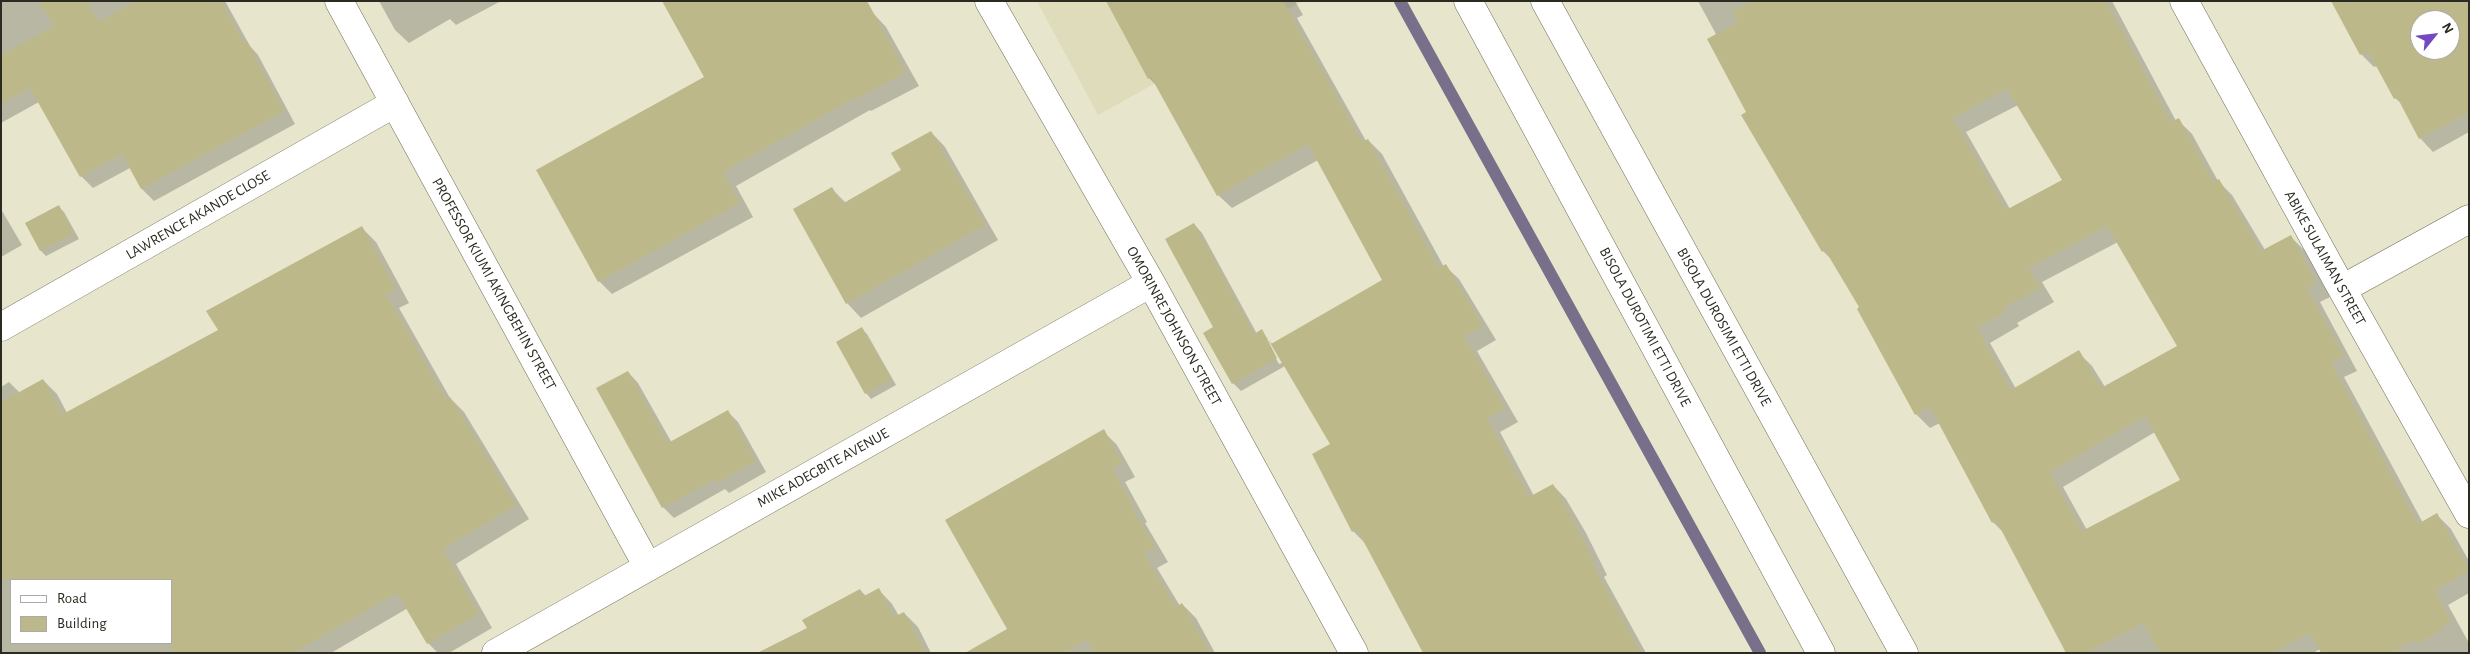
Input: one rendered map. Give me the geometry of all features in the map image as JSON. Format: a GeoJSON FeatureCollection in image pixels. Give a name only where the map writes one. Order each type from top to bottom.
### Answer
{"type":"FeatureCollection","features":[{"type":"Feature","properties":{"kind":"street","name":"PROFESSOR KIUMI AKINGBEHIN STREET"},"geometry":{"type":"LineString","coordinates":[[339,1],[648,567]]}},
{"type":"Feature","properties":{"kind":"street","name":"OMORINRE JOHNSON STREET"},"geometry":{"type":"LineString","coordinates":[[989,1],[1151,283],[1354,653]]}},
{"type":"Feature","properties":{"kind":"street","name":"BISOLA DUROTIMI ETTI DRIVE"},"geometry":{"type":"LineString","coordinates":[[1468,1],[1821,653]]}},
{"type":"Feature","properties":{"kind":"street","name":"BISOLA DUROSIMI ETTI DRIVE"},"geometry":{"type":"LineString","coordinates":[[1545,1],[1904,653]]}},
{"type":"Feature","properties":{"kind":"street","name":"ABIKE SULAIMAN STREET"},"geometry":{"type":"LineString","coordinates":[[2184,1],[2342,289],[2469,514]]}},
{"type":"Feature","properties":{"kind":"street","name":"LAWRENCE AKANDE CLOSE"},"geometry":{"type":"LineString","coordinates":[[1,327],[395,103]]}},
{"type":"Feature","properties":{"kind":"street"},"geometry":{"type":"LineString","coordinates":[[2342,289],[2469,219]]}},
{"type":"Feature","properties":{"kind":"street","name":"MIKE ADEGBITE AVENUE"},"geometry":{"type":"LineString","coordinates":[[496,653],[1151,283]]}},
{"type":"Feature","properties":{"kind":"shaded area"},"geometry":{"type":"Polygon","coordinates":[[[1037,1],[1303,1],[1098,115],[1037,1]]]}},
{"type":"Feature","properties":{"kind":"building"},"geometry":{"type":"Polygon","coordinates":[[[39,1],[87,1],[99,22],[136,1],[221,1],[244,43],[247,41],[284,111],[141,189],[122,154],[80,177],[30,88],[1,104],[1,55],[54,26],[39,1]]]}},
{"type":"Feature","properties":{"kind":"building"},"geometry":{"type":"Polygon","coordinates":[[[662,1],[867,1],[906,72],[857,99],[856,97],[723,172],[740,203],[598,282],[536,170],[704,77],[662,1]]]}},
{"type":"Feature","properties":{"kind":"building"},"geometry":{"type":"Polygon","coordinates":[[[1106,1],[1283,1],[1362,142],[1368,139],[1439,268],[1446,264],[1483,326],[1464,337],[1505,408],[1487,418],[1529,497],[1553,484],[1594,562],[1592,563],[1641,653],[1423,653],[1357,529],[1352,532],[1312,454],[1330,444],[1271,344],[1382,280],[1308,144],[1217,196],[1151,77],[1148,79],[1106,1]]]}},
{"type":"Feature","properties":{"kind":"building"},"geometry":{"type":"Polygon","coordinates":[[[1752,1],[2106,1],[2171,122],[2179,118],[2213,182],[2219,179],[2261,251],[2291,235],[2316,283],[2307,288],[2344,356],[2331,363],[2418,524],[2437,513],[2469,570],[2435,591],[2451,621],[2442,626],[2444,629],[2416,644],[2414,640],[2391,653],[2321,653],[2310,633],[2273,653],[2160,653],[2143,623],[2086,653],[2066,653],[1996,520],[1992,523],[1930,407],[1915,415],[1857,309],[1859,307],[1825,250],[1822,252],[1741,115],[1746,112],[1707,39],[1738,22],[1733,11],[1752,1]],[[2007,89],[1953,118],[2006,210],[2062,180],[2007,89]],[[2107,226],[2029,268],[2041,288],[2003,308],[2005,312],[1977,328],[2011,390],[2079,350],[2101,388],[2177,346],[2107,226]],[[2145,416],[2050,472],[2082,531],[2180,480],[2145,416]]]}},
{"type":"Feature","properties":{"kind":"building"},"geometry":{"type":"Polygon","coordinates":[[[2331,1],[2469,1],[2469,112],[2419,139],[2397,97],[2394,99],[2368,51],[2360,55],[2331,1]]]}},
{"type":"Feature","properties":{"kind":"building"},"geometry":{"type":"Polygon","coordinates":[[[931,131],[985,225],[846,304],[793,209],[832,187],[842,204],[901,170],[891,153],[931,131]]]}},
{"type":"Feature","properties":{"kind":"building"},"geometry":{"type":"Polygon","coordinates":[[[59,205],[74,234],[40,251],[25,223],[59,205]]]}},
{"type":"Feature","properties":{"kind":"building"},"geometry":{"type":"Polygon","coordinates":[[[1194,223],[1254,334],[1262,329],[1277,358],[1232,384],[1203,333],[1213,327],[1165,239],[1194,223]]]}},
{"type":"Feature","properties":{"kind":"building"},"geometry":{"type":"Polygon","coordinates":[[[362,226],[396,289],[386,294],[446,399],[450,397],[516,505],[443,549],[479,614],[427,644],[397,593],[293,653],[171,653],[172,579],[1,580],[1,402],[43,379],[63,414],[218,330],[206,311],[362,226]]]}},
{"type":"Feature","properties":{"kind":"building"},"geometry":{"type":"Polygon","coordinates":[[[862,327],[891,379],[865,394],[836,342],[862,327]]]}},
{"type":"Feature","properties":{"kind":"building"},"geometry":{"type":"Polygon","coordinates":[[[628,371],[668,443],[728,410],[756,461],[717,483],[715,479],[662,508],[596,388],[628,371]]]}},
{"type":"Feature","properties":{"kind":"building"},"geometry":{"type":"Polygon","coordinates":[[[1104,429],[1122,463],[1112,468],[1134,508],[1132,509],[1155,547],[1144,554],[1176,607],[1182,603],[1210,653],[1094,653],[1087,640],[1063,653],[965,653],[1007,629],[945,520],[1104,429]]]}},
{"type":"Feature","properties":{"kind":"building"},"geometry":{"type":"Polygon","coordinates":[[[879,588],[894,617],[904,612],[926,653],[757,653],[807,628],[802,620],[860,589],[864,596],[879,588]]]}},
{"type":"Feature","properties":{"kind":"waterway"},"geometry":{"type":"LineString","coordinates":[[1400,1],[1760,653]]}}]}
